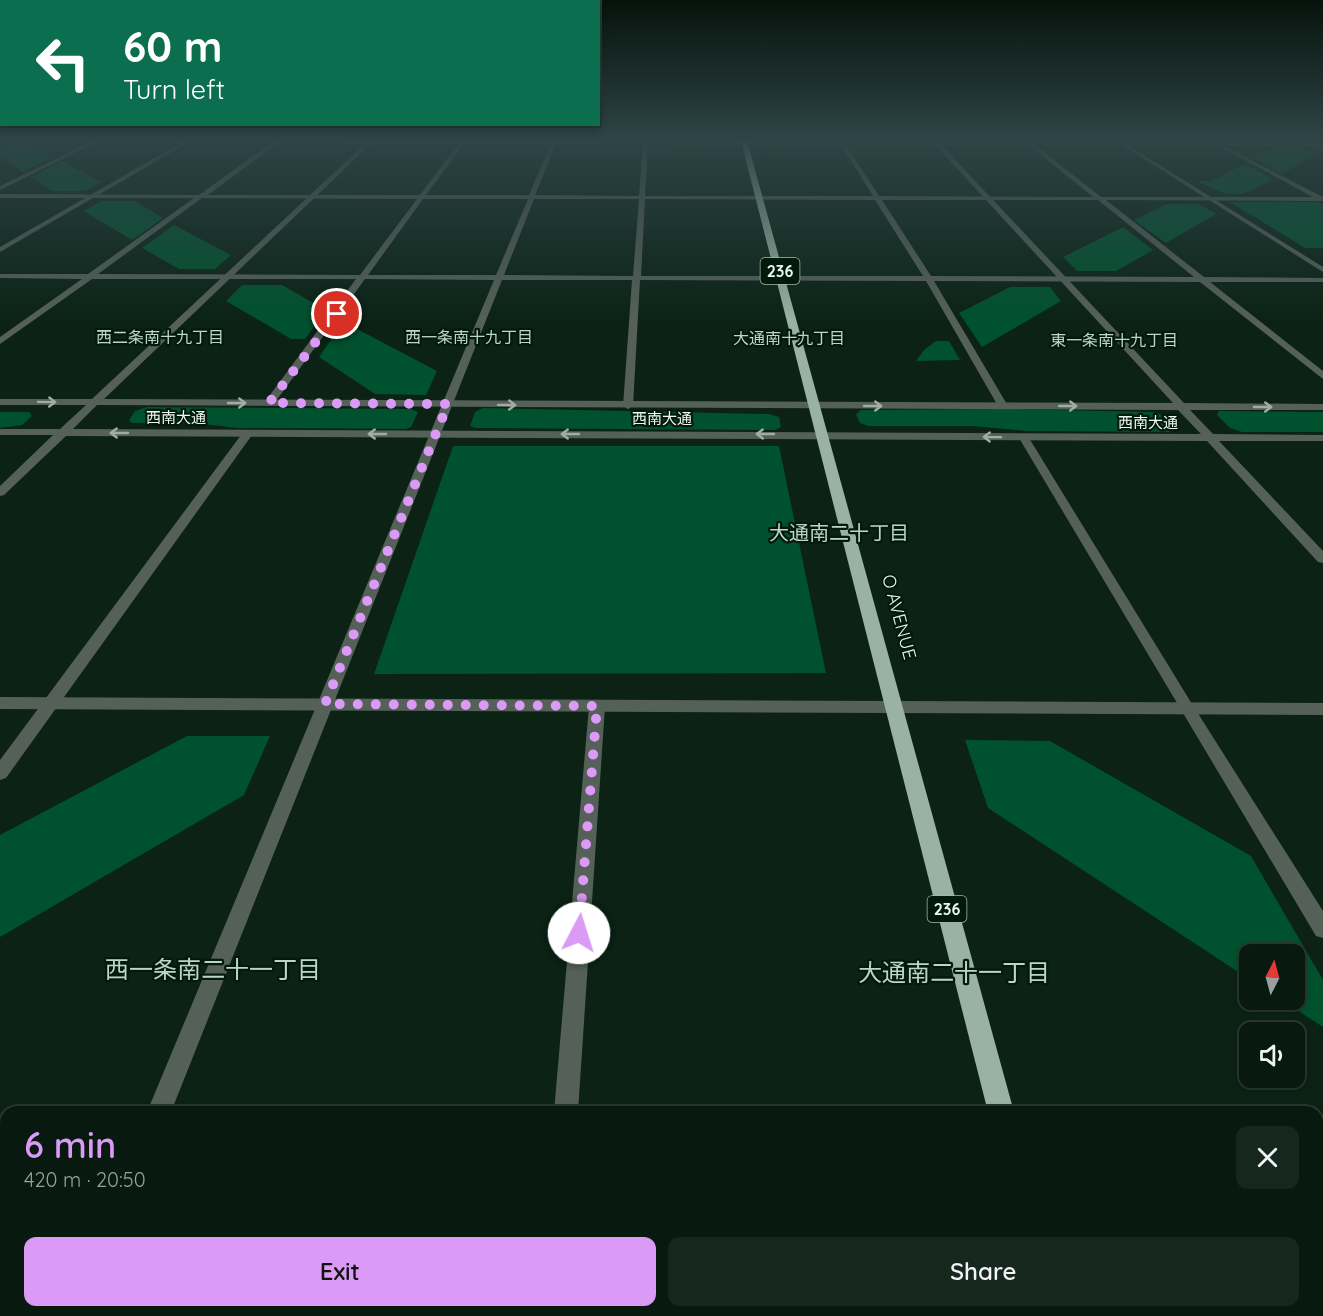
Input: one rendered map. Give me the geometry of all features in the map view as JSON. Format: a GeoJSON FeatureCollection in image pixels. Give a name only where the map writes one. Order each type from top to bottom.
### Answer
{"type":"FeatureCollection","features":[{"type":"Feature","properties":{"kind":"highway","name":"O AVENUE"},"geometry":{"type":"LineString","coordinates":[[760,198],[999,1106]]}},
{"type":"Feature","properties":{"kind":"street"},"geometry":{"type":"LineString","coordinates":[[0,250],[90,198]]}},
{"type":"Feature","properties":{"kind":"street"},"geometry":{"type":"LineString","coordinates":[[0,341],[199,198]]}},
{"type":"Feature","properties":{"kind":"street"},"geometry":{"type":"LineString","coordinates":[[0,492],[309,198]]}},
{"type":"Feature","properties":{"kind":"street"},"geometry":{"type":"LineString","coordinates":[[269,403],[421,198]]}},
{"type":"Feature","properties":{"kind":"street"},"geometry":{"type":"LineString","coordinates":[[161,1106],[532,198]]}},
{"type":"Feature","properties":{"kind":"street"},"geometry":{"type":"LineString","coordinates":[[628,406],[642,198]]}},
{"type":"Feature","properties":{"kind":"street"},"geometry":{"type":"LineString","coordinates":[[877,198],[1003,406]]}},
{"type":"Feature","properties":{"kind":"street"},"geometry":{"type":"LineString","coordinates":[[987,198],[1323,559]]}},
{"type":"Feature","properties":{"kind":"street"},"geometry":{"type":"LineString","coordinates":[[1101,198],[1323,376]]}},
{"type":"Feature","properties":{"kind":"street"},"geometry":{"type":"LineString","coordinates":[[1210,198],[1323,270]]}},
{"type":"Feature","properties":{"kind":"street"},"geometry":{"type":"LineString","coordinates":[[1256,198],[1322,199]]}},
{"type":"Feature","properties":{"kind":"street"},"geometry":{"type":"LineString","coordinates":[[0,276],[1323,280]]}},
{"type":"Feature","properties":{"kind":"street","name":"西南大通"},"geometry":{"type":"LineString","coordinates":[[0,402],[1323,407]]}},
{"type":"Feature","properties":{"kind":"street","name":"西南大通"},"geometry":{"type":"LineString","coordinates":[[0,432],[1323,438]]}},
{"type":"Feature","properties":{"kind":"street"},"geometry":{"type":"LineString","coordinates":[[0,774],[248,433]]}},
{"type":"Feature","properties":{"kind":"street"},"geometry":{"type":"LineString","coordinates":[[1024,438],[1186,708],[1323,929]]}},
{"type":"Feature","properties":{"kind":"street"},"geometry":{"type":"LineString","coordinates":[[0,703],[1323,709]]}},
{"type":"Feature","properties":{"kind":"street"},"geometry":{"type":"LineString","coordinates":[[566,1106],[597,706]]}},
{"type":"Feature","properties":{"kind":"green space"},"geometry":{"type":"Polygon","coordinates":[[[101,201],[135,201],[163,218],[132,240],[84,211],[101,201]]]}},
{"type":"Feature","properties":{"kind":"green space"},"geometry":{"type":"Polygon","coordinates":[[[1230,202],[1317,202],[1323,205],[1323,248],[1305,248],[1230,202]]]}},
{"type":"Feature","properties":{"kind":"green space"},"geometry":{"type":"Polygon","coordinates":[[[1167,204],[1199,204],[1216,214],[1166,243],[1134,220],[1167,204]]]}},
{"type":"Feature","properties":{"kind":"green space"},"geometry":{"type":"Polygon","coordinates":[[[174,225],[231,255],[215,269],[179,269],[142,248],[174,225]]]}},
{"type":"Feature","properties":{"kind":"green space"},"geometry":{"type":"Polygon","coordinates":[[[1123,227],[1153,250],[1116,271],[1077,271],[1063,257],[1123,227]]]}},
{"type":"Feature","properties":{"kind":"green space"},"geometry":{"type":"Polygon","coordinates":[[[242,285],[282,285],[326,310],[305,339],[291,339],[226,301],[242,285]]]}},
{"type":"Feature","properties":{"kind":"green space"},"geometry":{"type":"Polygon","coordinates":[[[1010,287],[1050,287],[1061,301],[982,347],[959,313],[1010,287]]]}},
{"type":"Feature","properties":{"kind":"green space"},"geometry":{"type":"Polygon","coordinates":[[[339,328],[357,329],[437,371],[426,395],[375,394],[319,357],[339,328]]]}},
{"type":"Feature","properties":{"kind":"green space"},"geometry":{"type":"Polygon","coordinates":[[[936,341],[949,341],[960,360],[916,361],[924,350],[936,341]]]}},
{"type":"Feature","properties":{"kind":"green space"},"geometry":{"type":"Polygon","coordinates":[[[147,407],[411,409],[418,412],[411,427],[406,429],[237,428],[195,423],[132,423],[129,420],[135,411],[147,407]]]}},
{"type":"Feature","properties":{"kind":"green space"},"geometry":{"type":"Polygon","coordinates":[[[483,408],[769,414],[779,417],[781,427],[775,430],[476,428],[470,426],[475,412],[483,408]]]}},
{"type":"Feature","properties":{"kind":"green space"},"geometry":{"type":"Polygon","coordinates":[[[1000,409],[1152,412],[1160,414],[1172,430],[1169,432],[1027,431],[972,426],[868,426],[860,423],[856,414],[861,410],[1000,409]]]}},
{"type":"Feature","properties":{"kind":"green space"},"geometry":{"type":"Polygon","coordinates":[[[1219,411],[1323,412],[1323,432],[1242,432],[1230,428],[1217,415],[1219,411]]]}},
{"type":"Feature","properties":{"kind":"green space"},"geometry":{"type":"Polygon","coordinates":[[[0,412],[29,412],[32,416],[22,425],[0,428],[0,412]]]}},
{"type":"Feature","properties":{"kind":"green space"},"geometry":{"type":"Polygon","coordinates":[[[453,446],[779,446],[826,673],[374,674],[453,446]]]}},
{"type":"Feature","properties":{"kind":"green space"},"geometry":{"type":"Polygon","coordinates":[[[187,736],[270,736],[244,795],[0,937],[0,835],[187,736]]]}},
{"type":"Feature","properties":{"kind":"green space"},"geometry":{"type":"Polygon","coordinates":[[[965,740],[1050,741],[1251,856],[1302,944],[1239,944],[1239,972],[988,808],[965,740]]]}},
{"type":"Feature","properties":{"kind":"green space"},"geometry":{"type":"Polygon","coordinates":[[[1305,949],[1323,980],[1323,1027],[1297,1010],[1305,1010],[1305,949]]]}},
{"type":"Feature","properties":{"kind":"district","name":"西二条南十九丁目"},"geometry":{"type":"Point","coordinates":[160,337]}},
{"type":"Feature","properties":{"kind":"district","name":"西一条南十九丁目"},"geometry":{"type":"Point","coordinates":[469,337]}},
{"type":"Feature","properties":{"kind":"district","name":"大通南十九丁目"},"geometry":{"type":"Point","coordinates":[789,338]}},
{"type":"Feature","properties":{"kind":"district","name":"東一条南十九丁目"},"geometry":{"type":"Point","coordinates":[1114,340]}},
{"type":"Feature","properties":{"kind":"district","name":"大通南二十丁目"},"geometry":{"type":"Point","coordinates":[839,533]}},
{"type":"Feature","properties":{"kind":"district","name":"西一条南二十一丁目"},"geometry":{"type":"Point","coordinates":[213,970]}},
{"type":"Feature","properties":{"kind":"district","name":"大通南二十一丁目"},"geometry":{"type":"Point","coordinates":[954,973]}},
{"type":"Feature","properties":{"kind":"route"},"geometry":{"type":"LineString","coordinates":[[337,314],[269,403],[448,404],[325,704],[597,706],[579,933]]}}]}
